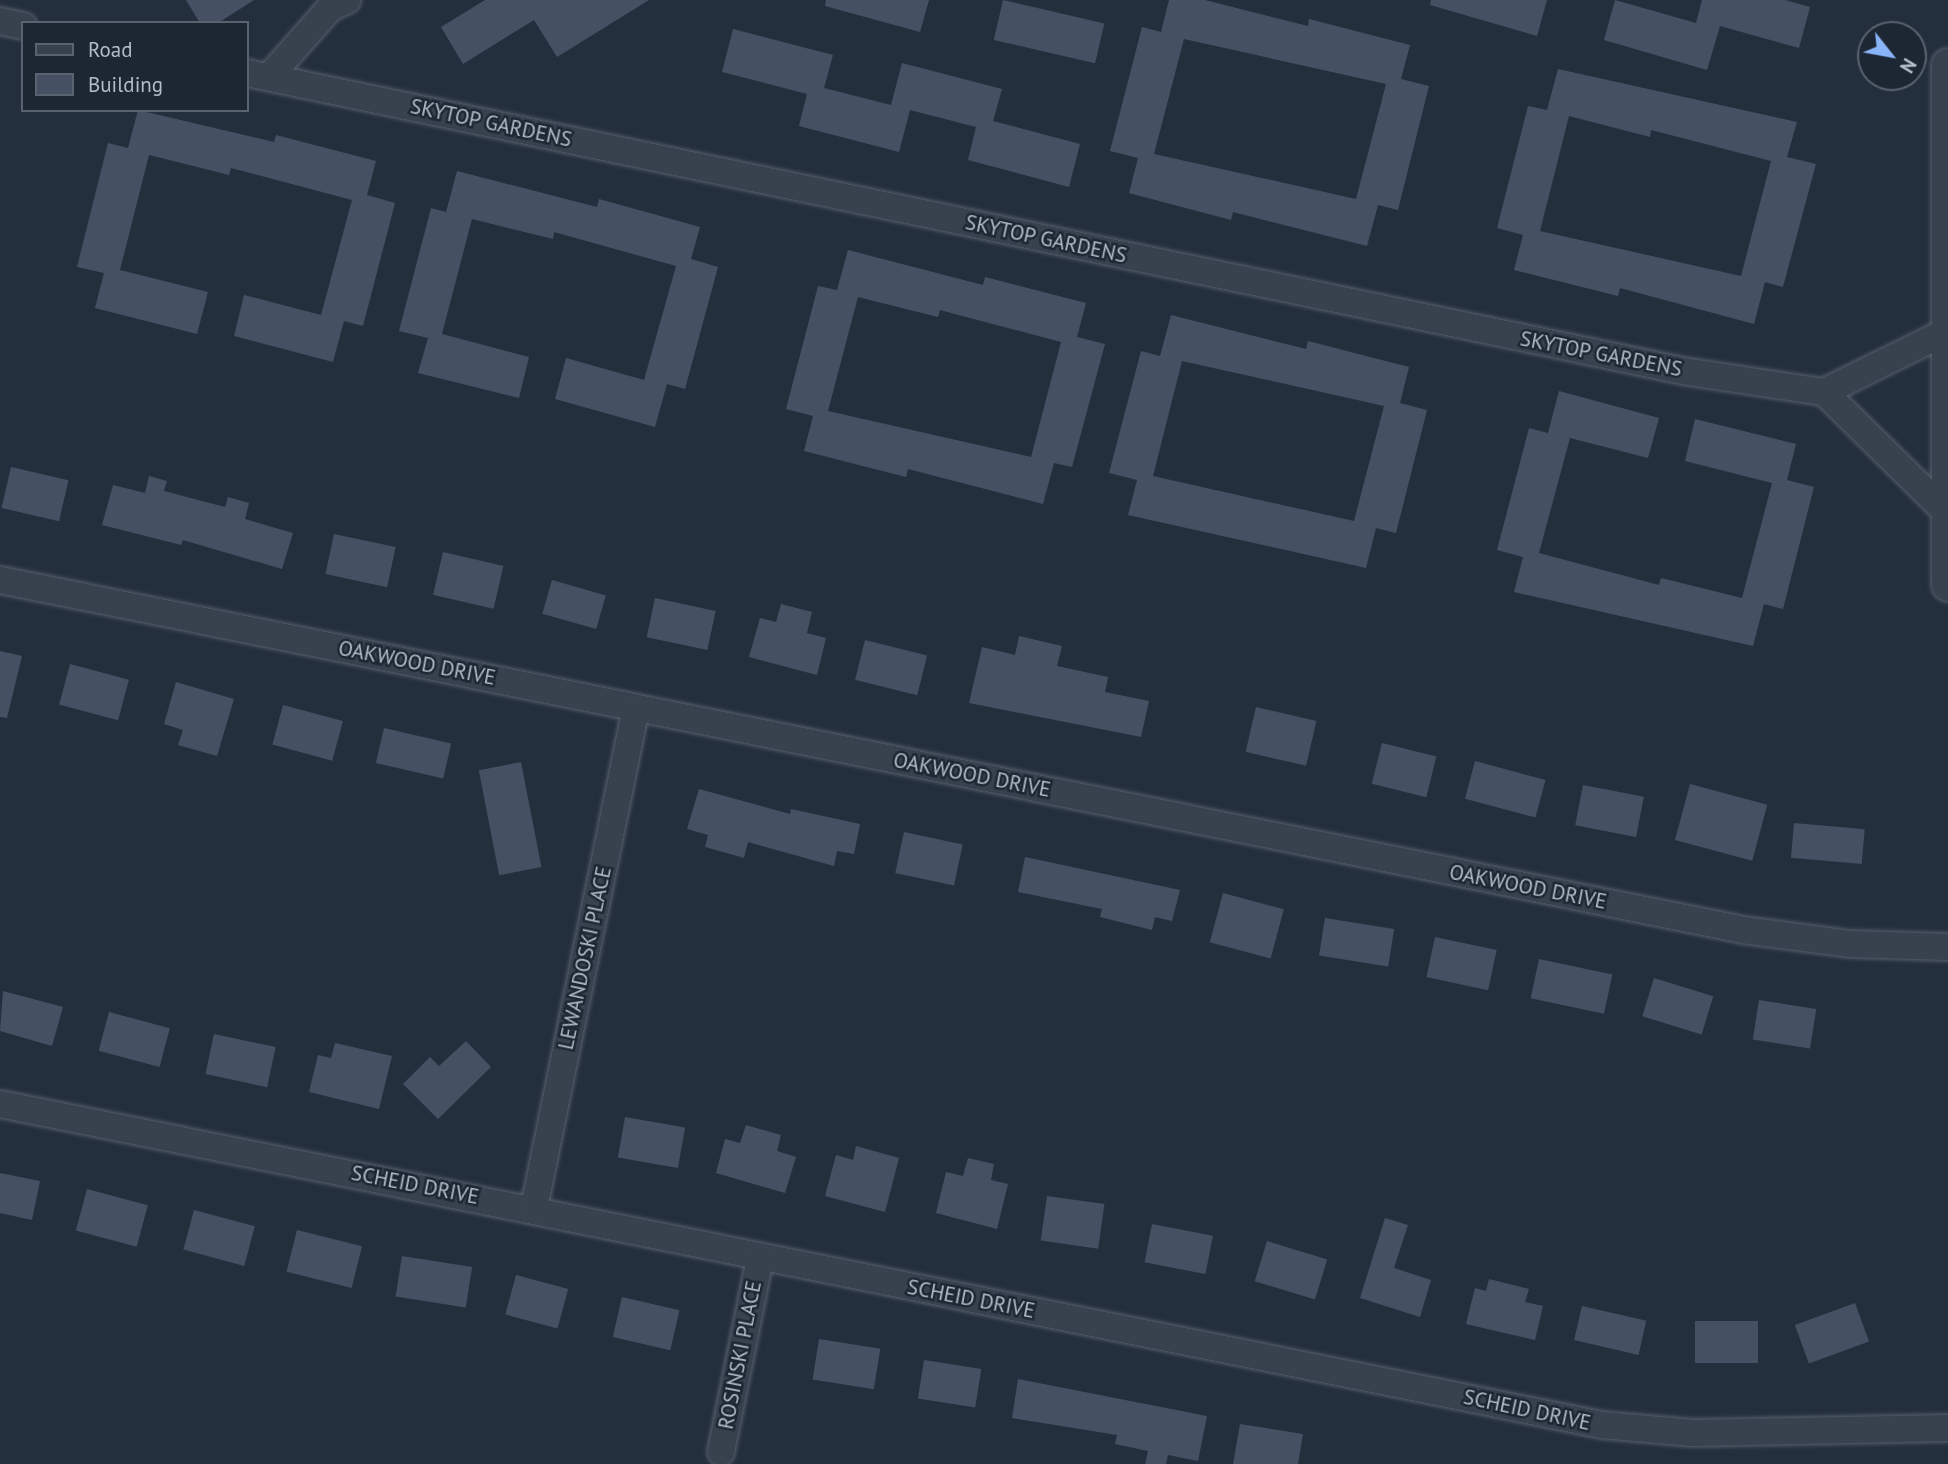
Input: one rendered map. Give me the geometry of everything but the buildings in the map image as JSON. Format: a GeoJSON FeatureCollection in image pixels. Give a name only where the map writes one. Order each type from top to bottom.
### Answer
{"type":"FeatureCollection","features":[{"type":"Feature","properties":{"kind":"street","name":"SKYTOP GARDENS"},"geometry":{"type":"LineString","coordinates":[[258,75],[330,8],[347,0]]}},
{"type":"Feature","properties":{"kind":"street"},"geometry":{"type":"LineString","coordinates":[[0,21],[21,26]]}},
{"type":"Feature","properties":{"kind":"street"},"geometry":{"type":"LineString","coordinates":[[1948,65],[1948,584]]}},
{"type":"Feature","properties":{"kind":"street","name":"SKYTOP GARDENS"},"geometry":{"type":"LineString","coordinates":[[258,75],[1683,371],[1824,393]]}},
{"type":"Feature","properties":{"kind":"street"},"geometry":{"type":"LineString","coordinates":[[1946,332],[1824,393],[1947,513]]}},
{"type":"Feature","properties":{"kind":"street","name":"OAKWOOD DRIVE"},"geometry":{"type":"LineString","coordinates":[[0,580],[1743,930],[1851,944],[1948,947]]}},
{"type":"Feature","properties":{"kind":"street","name":"LEWANDOSKI PLACE"},"geometry":{"type":"LineString","coordinates":[[534,1208],[636,708]]}},
{"type":"Feature","properties":{"kind":"street","name":"SCHEID DRIVE"},"geometry":{"type":"LineString","coordinates":[[0,1104],[534,1208],[760,1258],[1647,1432],[1948,1428]]}},
{"type":"Feature","properties":{"kind":"street","name":"ROSINSKI PLACE"},"geometry":{"type":"LineString","coordinates":[[721,1452],[760,1258]]}}]}
